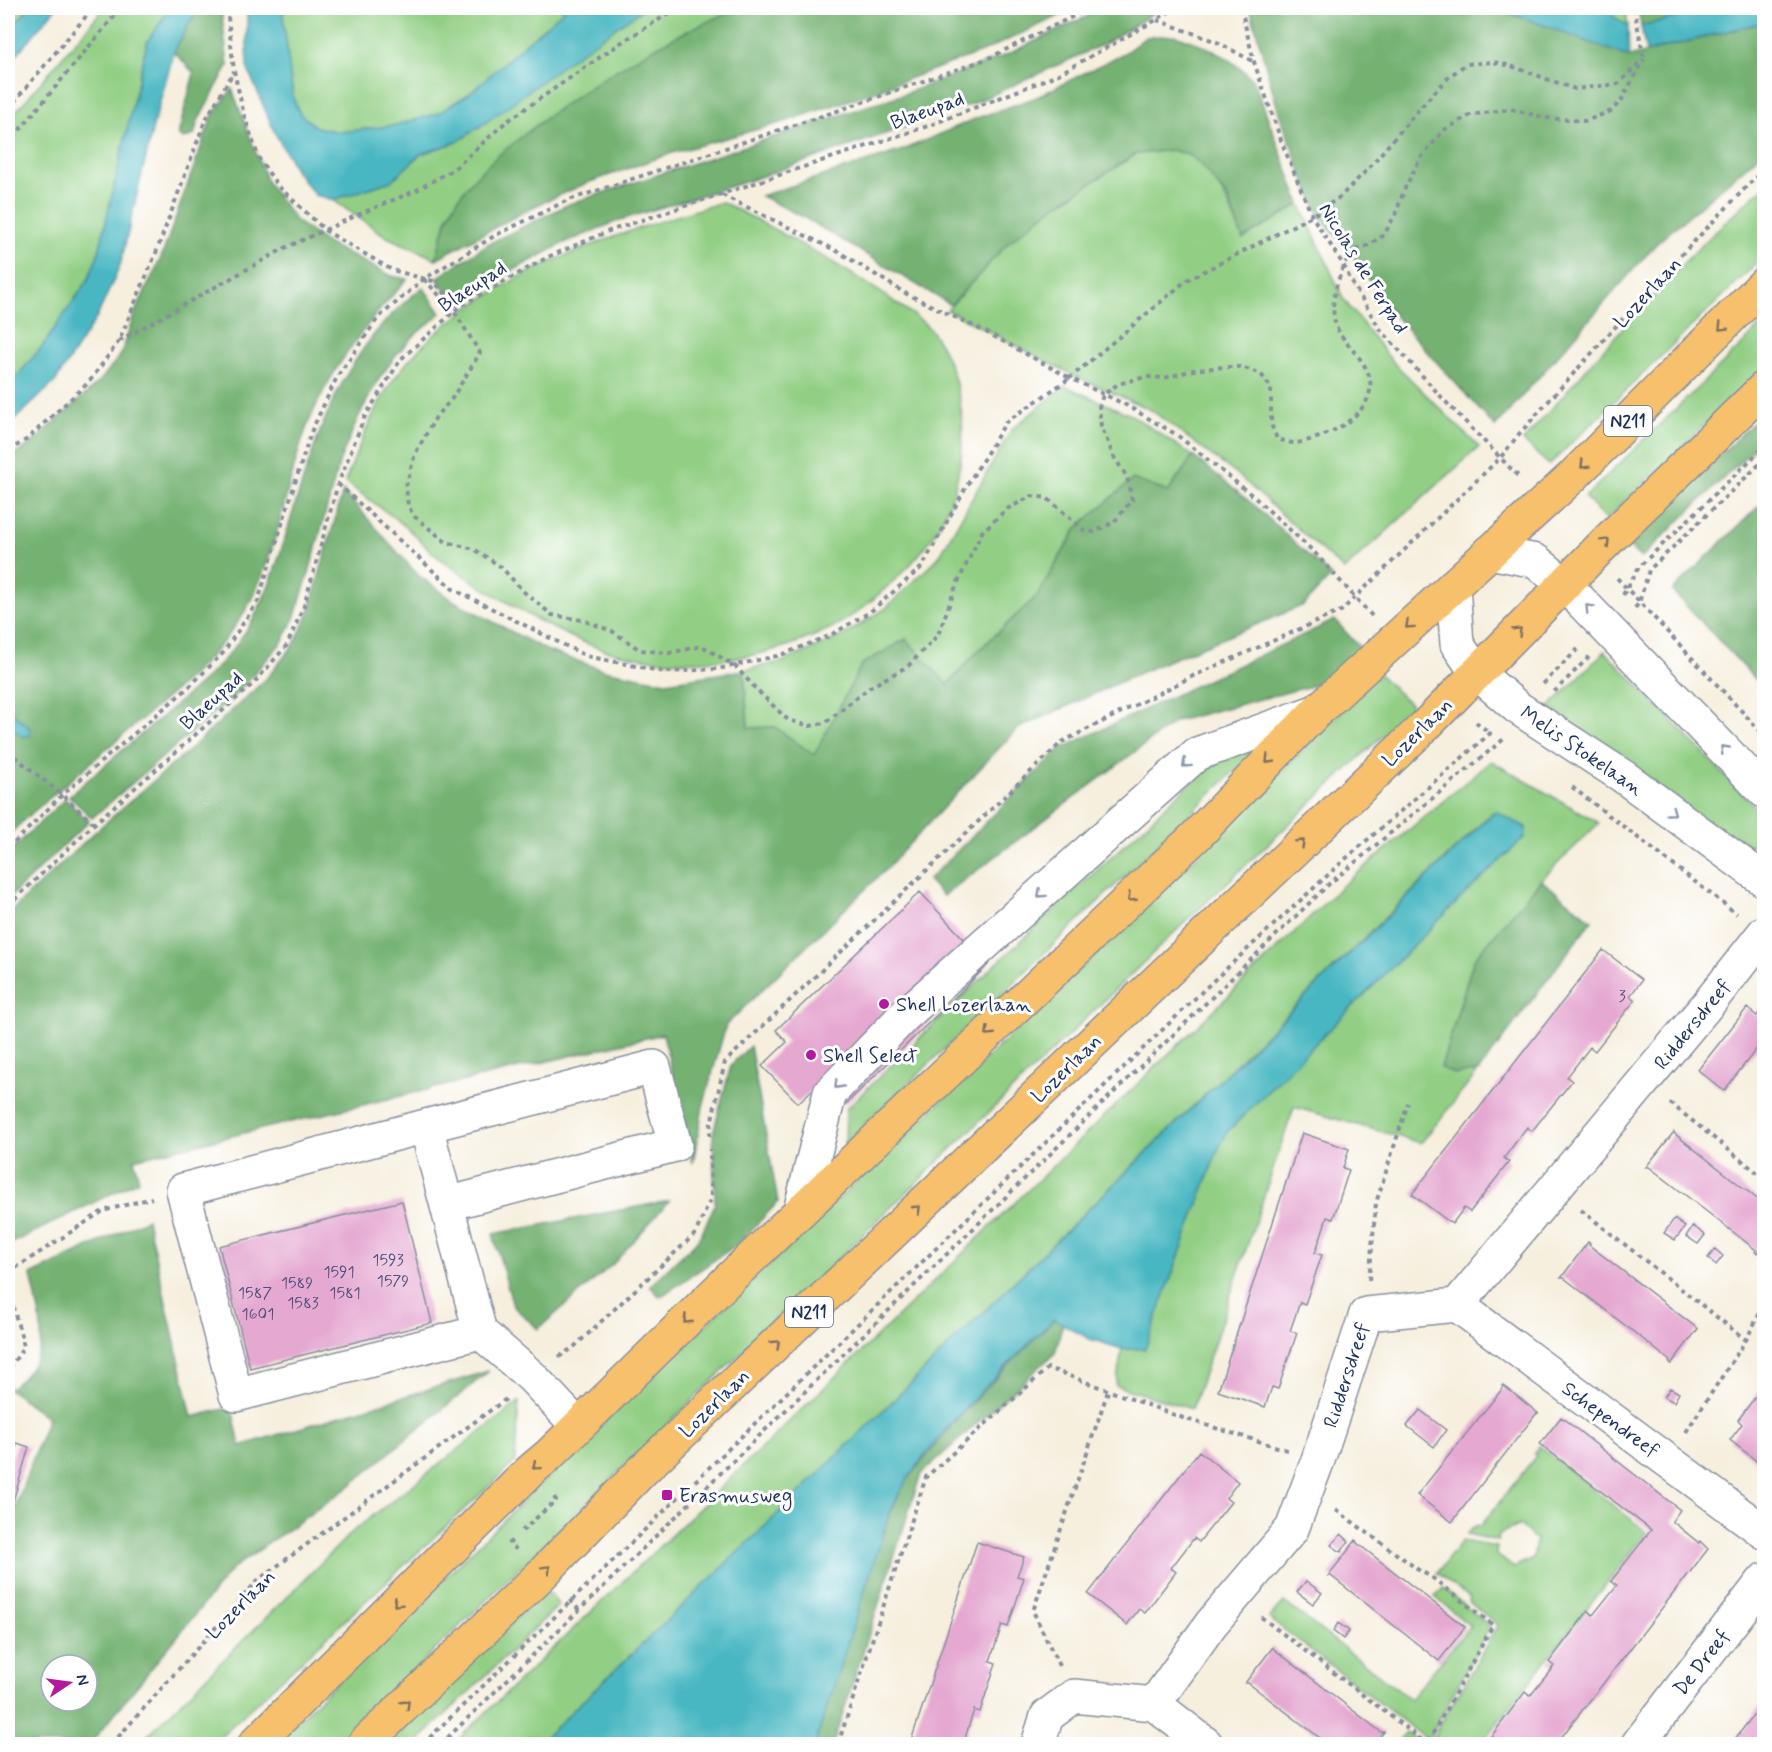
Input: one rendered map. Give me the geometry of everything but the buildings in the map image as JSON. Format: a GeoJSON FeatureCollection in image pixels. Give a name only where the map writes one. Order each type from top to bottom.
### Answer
{"type":"FeatureCollection","features":[{"type":"Feature","properties":{"kind":"main road","name":"N211"},"geometry":{"type":"LineString","coordinates":[[255,1744],[521,1479],[1197,835],[1317,711],[1580,468],[1764,284]]}},
{"type":"Feature","properties":{"kind":"main road","name":"Lozerlaan"},"geometry":{"type":"LineString","coordinates":[[364,1744],[543,1573],[653,1461],[1417,734],[1593,554],[1764,388]]}},
{"type":"Feature","properties":{"kind":"street"},"geometry":{"type":"LineString","coordinates":[[1490,552],[1536,561],[1564,584],[1764,791]]}},
{"type":"Feature","properties":{"kind":"street","name":"Melis Stokelaan"},"geometry":{"type":"LineString","coordinates":[[1453,585],[1457,644],[1477,673],[1525,712],[1624,777],[1764,880]]}},
{"type":"Feature","properties":{"kind":"street"},"geometry":{"type":"LineString","coordinates":[[800,1211],[830,1093],[903,1017],[1197,754],[1317,711]]}},
{"type":"Feature","properties":{"kind":"street","name":"Riddersdreef"},"geometry":{"type":"LineString","coordinates":[[1155,1704],[1211,1624],[1292,1528],[1313,1474],[1366,1314],[1457,1305],[1644,1082],[1764,933]]}},
{"type":"Feature","properties":{"kind":"street"},"geometry":{"type":"LineString","coordinates":[[447,1204],[675,1144],[654,1067],[183,1190],[236,1395],[480,1332]]}},
{"type":"Feature","properties":{"kind":"street"},"geometry":{"type":"LineString","coordinates":[[426,1126],[480,1332],[532,1377],[578,1425]]}},
{"type":"Feature","properties":{"kind":"street","name":"Schependreef"},"geometry":{"type":"LineString","coordinates":[[1457,1305],[1764,1532]]}},
{"type":"Feature","properties":{"kind":"street","name":"De Dreef"},"geometry":{"type":"LineString","coordinates":[[1638,1744],[1764,1580]]}},
{"type":"Feature","properties":{"kind":"street"},"geometry":{"type":"LineString","coordinates":[[1038,1744],[1047,1716],[1074,1696],[1155,1704],[1206,1744]]}},
{"type":"Feature","properties":{"kind":"path"},"geometry":{"type":"LineString","coordinates":[[8,109],[93,8]]}},
{"type":"Feature","properties":{"kind":"path"},"geometry":{"type":"LineString","coordinates":[[8,144],[121,8]]}},
{"type":"Feature","properties":{"kind":"path"},"geometry":{"type":"LineString","coordinates":[[227,8],[234,71],[243,115],[259,159],[278,186],[326,231],[392,270],[433,281],[459,307]]}},
{"type":"Feature","properties":{"kind":"path"},"geometry":{"type":"LineString","coordinates":[[119,341],[285,248],[414,191],[454,169],[506,122],[622,42],[678,8]]}},
{"type":"Feature","properties":{"kind":"path"},"geometry":{"type":"LineString","coordinates":[[8,849],[62,795],[189,687],[223,653],[258,601],[311,432],[337,377],[378,318],[424,279],[496,235],[566,201],[834,112],[987,58],[1090,8]]}},
{"type":"Feature","properties":{"kind":"path","name":"Blaeupad"},"geometry":{"type":"LineString","coordinates":[[8,906],[94,824],[254,683],[287,645],[304,606],[338,484],[364,418],[402,359],[459,307],[548,257],[609,231],[966,113],[1055,76],[1175,8]]}},
{"type":"Feature","properties":{"kind":"path","name":"Nicolas de Ferpad"},"geometry":{"type":"LineString","coordinates":[[1241,8],[1254,63],[1282,143],[1312,216],[1380,329],[1500,457]]}},
{"type":"Feature","properties":{"kind":"path"},"geometry":{"type":"LineString","coordinates":[[424,279],[441,294],[454,311],[480,353],[456,393],[437,415],[415,454],[406,486],[408,506],[415,517],[446,542],[474,549],[501,567],[524,592],[552,615],[582,620],[612,631],[640,650],[669,653],[702,646],[735,666],[756,690],[788,720],[810,726],[825,723],[870,687],[908,666],[938,635],[956,586],[982,532],[1007,509],[1032,496],[1047,498],[1084,530],[1094,532],[1114,522],[1132,500],[1127,477],[1114,457],[1101,426],[1099,407],[1103,395],[1118,384],[1145,377],[1164,378],[1193,370],[1242,368],[1261,374],[1271,388],[1271,424],[1277,439],[1294,443],[1344,426],[1360,411],[1370,394],[1370,378],[1365,364],[1350,347],[1335,323],[1333,302],[1344,266],[1352,251],[1369,245],[1384,235],[1420,159],[1444,130],[1471,115],[1511,109],[1546,118],[1586,121],[1611,111],[1621,101],[1644,59],[1634,8]]}},
{"type":"Feature","properties":{"kind":"path"},"geometry":{"type":"LineString","coordinates":[[1156,20],[1217,42],[1254,63]]}},
{"type":"Feature","properties":{"kind":"path"},"geometry":{"type":"LineString","coordinates":[[338,484],[453,589],[586,656],[665,672],[718,669],[781,655],[829,636],[870,612],[922,567],[966,487],[1006,422],[1071,378],[1187,280],[1312,216],[1340,197],[1366,171],[1450,75],[1466,64],[1493,62],[1511,66],[1575,89],[1618,84],[1644,59]]}},
{"type":"Feature","properties":{"kind":"path"},"geometry":{"type":"LineString","coordinates":[[8,451],[26,440],[89,382],[119,341],[156,253],[205,121],[234,71]]}},
{"type":"Feature","properties":{"kind":"path","name":"Lozerlaan"},"geometry":{"type":"LineString","coordinates":[[112,1744],[258,1580],[435,1452],[575,1346],[695,1234],[711,1199],[710,1128],[725,1062],[1062,742],[1193,676],[1341,611],[1500,457],[1663,274],[1764,170]]}},
{"type":"Feature","properties":{"kind":"path"},"geometry":{"type":"LineString","coordinates":[[721,194],[837,251],[904,293],[986,332],[1124,404],[1176,435],[1244,489],[1314,552],[1356,598]]}},
{"type":"Feature","properties":{"kind":"path","name":"Lozerlaan"},"geometry":{"type":"LineString","coordinates":[[423,1744],[1213,981],[1342,862],[1525,712],[1608,628],[1639,567],[1764,447]]}},
{"type":"Feature","properties":{"kind":"path"},"geometry":{"type":"LineString","coordinates":[[1500,457],[1543,503]]}},
{"type":"Feature","properties":{"kind":"path"},"geometry":{"type":"LineString","coordinates":[[441,1744],[1329,884],[1525,712],[1608,628],[1639,603],[1649,570],[1764,460]]}},
{"type":"Feature","properties":{"kind":"path"},"geometry":{"type":"LineString","coordinates":[[1593,554],[1764,735]]}},
{"type":"Feature","properties":{"kind":"path"},"geometry":{"type":"LineString","coordinates":[[8,751],[94,824]]}},
{"type":"Feature","properties":{"kind":"path"},"geometry":{"type":"LineString","coordinates":[[1563,780],[1764,933]]}},
{"type":"Feature","properties":{"kind":"path"},"geometry":{"type":"LineString","coordinates":[[1644,1082],[1764,1178]]}},
{"type":"Feature","properties":{"kind":"path"},"geometry":{"type":"LineString","coordinates":[[1366,1314],[1376,1203],[1408,1103]]}},
{"type":"Feature","properties":{"kind":"path"},"geometry":{"type":"LineString","coordinates":[[1554,1189],[1746,1340]]}},
{"type":"Feature","properties":{"kind":"path"},"geometry":{"type":"LineString","coordinates":[[8,1273],[103,1211],[183,1190]]}},
{"type":"Feature","properties":{"kind":"path"},"geometry":{"type":"LineString","coordinates":[[8,1289],[24,1346],[8,1371]]}},
{"type":"Feature","properties":{"kind":"path"},"geometry":{"type":"LineString","coordinates":[[1668,1461],[1746,1340],[1764,1305]]}},
{"type":"Feature","properties":{"kind":"path"},"geometry":{"type":"LineString","coordinates":[[838,1744],[926,1477],[1048,1368],[1183,1418],[1313,1474],[1420,1571],[1430,1576],[1493,1625],[1427,1744],[1234,1597]]}},
{"type":"Feature","properties":{"kind":"path"},"geometry":{"type":"LineString","coordinates":[[1074,1696],[1033,1611],[1108,1391]]}},
{"type":"Feature","properties":{"kind":"green space"},"geometry":{"type":"Polygon","coordinates":[[[8,8],[29,8],[8,32],[8,8]]]}},
{"type":"Feature","properties":{"kind":"green space"},"geometry":{"type":"Polygon","coordinates":[[[104,8],[170,8],[147,42],[99,252],[88,280],[42,347],[18,375],[8,378],[8,121],[104,8]]]}},
{"type":"Feature","properties":{"kind":"green space"},"geometry":{"type":"Polygon","coordinates":[[[200,8],[221,8],[228,66],[198,121],[194,135],[183,139],[178,135],[194,73],[174,52],[189,23],[200,8]]]}},
{"type":"Feature","properties":{"kind":"green space"},"geometry":{"type":"Polygon","coordinates":[[[282,8],[566,8],[469,94],[437,114],[392,126],[340,132],[316,127],[300,114],[293,98],[282,8]]]}},
{"type":"Feature","properties":{"kind":"green space"},"geometry":{"type":"Polygon","coordinates":[[[644,8],[742,8],[617,70],[559,108],[500,154],[447,217],[436,259],[387,237],[333,200],[391,181],[421,154],[457,142],[644,8]]]}},
{"type":"Feature","properties":{"kind":"green space"},"geometry":{"type":"Polygon","coordinates":[[[742,8],[1076,8],[984,51],[873,92],[787,121],[672,153],[587,183],[535,206],[436,259],[446,224],[457,200],[470,183],[503,152],[553,113],[631,61],[687,31],[742,8]]]}},
{"type":"Feature","properties":{"kind":"green space"},"geometry":{"type":"Polygon","coordinates":[[[1104,8],[1162,8],[1104,44],[972,104],[748,181],[620,220],[562,244],[464,297],[451,295],[437,278],[488,244],[569,204],[904,94],[1006,55],[1104,8]]]}},
{"type":"Feature","properties":{"kind":"green space"},"geometry":{"type":"Polygon","coordinates":[[[1250,8],[1497,8],[1629,57],[1764,22],[1764,151],[1656,244],[1495,427],[1390,310],[1355,259],[1321,218],[1277,106],[1250,8]]]}},
{"type":"Feature","properties":{"kind":"green space"},"geometry":{"type":"Polygon","coordinates":[[[1605,8],[1625,8],[1628,26],[1613,16],[1605,8]]]}},
{"type":"Feature","properties":{"kind":"green space"},"geometry":{"type":"Polygon","coordinates":[[[1638,8],[1717,8],[1641,26],[1638,8]]]}},
{"type":"Feature","properties":{"kind":"green space"},"geometry":{"type":"Polygon","coordinates":[[[1175,35],[1218,53],[1254,81],[1300,204],[1243,239],[1227,197],[1191,156],[1172,150],[1136,154],[1049,210],[1008,243],[951,305],[805,218],[761,196],[903,150],[977,118],[1037,97],[1126,52],[1146,37],[1175,35]]]}},
{"type":"Feature","properties":{"kind":"green space"},"geometry":{"type":"Polygon","coordinates":[[[232,89],[267,182],[295,220],[328,244],[392,276],[407,279],[349,349],[315,408],[299,451],[267,563],[248,606],[237,623],[212,655],[183,684],[8,836],[8,725],[24,737],[30,728],[8,710],[8,459],[31,444],[100,381],[122,353],[134,314],[161,258],[213,114],[232,89]]]}},
{"type":"Feature","properties":{"kind":"green space"},"geometry":{"type":"Polygon","coordinates":[[[1172,150],[1190,156],[1199,162],[1216,181],[1243,239],[1300,204],[1344,300],[1391,360],[1479,447],[1344,570],[1240,477],[1151,410],[1071,374],[947,310],[1007,243],[1049,210],[1136,154],[1172,150]]]}},
{"type":"Feature","properties":{"kind":"green space"},"geometry":{"type":"Polygon","coordinates":[[[1764,187],[1764,256],[1549,465],[1523,441],[1669,278],[1764,187]]]}},
{"type":"Feature","properties":{"kind":"green space"},"geometry":{"type":"Polygon","coordinates":[[[722,202],[830,261],[913,314],[932,332],[947,357],[957,387],[963,433],[959,468],[949,506],[941,524],[919,555],[861,609],[837,625],[804,640],[752,655],[725,659],[670,661],[616,653],[559,631],[471,581],[434,554],[401,523],[345,482],[373,416],[394,379],[424,344],[460,314],[500,288],[587,247],[722,202]]]}},
{"type":"Feature","properties":{"kind":"green space"},"geometry":{"type":"Polygon","coordinates":[[[423,287],[441,313],[396,355],[377,382],[358,418],[340,460],[294,619],[282,642],[236,694],[92,818],[69,796],[198,686],[243,636],[270,582],[313,450],[339,389],[355,361],[374,335],[396,310],[423,287]]]}},
{"type":"Feature","properties":{"kind":"green space"},"geometry":{"type":"Polygon","coordinates":[[[1764,320],[1764,367],[1606,520],[1585,497],[1749,338],[1764,320]]]}},
{"type":"Feature","properties":{"kind":"green space"},"geometry":{"type":"Polygon","coordinates":[[[1065,386],[1133,416],[1193,456],[1168,492],[1077,528],[1037,596],[977,652],[947,685],[862,664],[814,756],[775,727],[748,728],[744,670],[785,661],[844,635],[885,609],[938,558],[1012,429],[1065,386]]]}},
{"type":"Feature","properties":{"kind":"green space"},"geometry":{"type":"Polygon","coordinates":[[[1764,412],[1764,439],[1641,558],[1627,545],[1764,412]]]}},
{"type":"Feature","properties":{"kind":"green space"},"geometry":{"type":"Polygon","coordinates":[[[1193,456],[1254,505],[1331,576],[1304,605],[1153,667],[1017,729],[885,870],[726,1025],[703,1106],[693,1163],[663,1034],[134,1159],[139,1180],[8,1245],[8,914],[97,830],[187,752],[266,679],[293,646],[308,615],[343,491],[418,575],[456,602],[548,651],[604,670],[666,682],[744,670],[748,728],[775,727],[814,755],[862,664],[906,639],[948,685],[977,652],[1037,596],[1077,528],[1133,479],[1168,492],[1193,456]]]}},
{"type":"Feature","properties":{"kind":"green space"},"geometry":{"type":"Polygon","coordinates":[[[1764,501],[1764,688],[1672,591],[1764,501]]]}},
{"type":"Feature","properties":{"kind":"green space"},"geometry":{"type":"Polygon","coordinates":[[[1335,620],[1361,649],[1323,683],[1176,721],[943,896],[928,880],[1060,749],[1335,620]]]}},
{"type":"Feature","properties":{"kind":"green space"},"geometry":{"type":"Polygon","coordinates":[[[1605,651],[1764,816],[1764,832],[1743,854],[1547,709],[1605,651]]]}},
{"type":"Feature","properties":{"kind":"green space"},"geometry":{"type":"Polygon","coordinates":[[[1379,674],[1413,707],[1178,929],[338,1744],[273,1744],[619,1408],[1167,886],[1379,674]]]}},
{"type":"Feature","properties":{"kind":"green space"},"geometry":{"type":"Polygon","coordinates":[[[1264,743],[845,1144],[846,1109],[994,966],[1223,753],[1264,743]]]}},
{"type":"Feature","properties":{"kind":"green space"},"geometry":{"type":"Polygon","coordinates":[[[1491,761],[1599,823],[1541,880],[1474,959],[1441,1067],[1455,1074],[1478,1072],[1421,1143],[1294,1107],[1192,1409],[1116,1386],[1122,1349],[1145,1348],[1217,1152],[1227,1132],[1525,837],[1526,827],[1493,812],[754,1537],[538,1744],[453,1744],[1342,886],[1491,761]]]}},
{"type":"Feature","properties":{"kind":"green space"},"geometry":{"type":"Polygon","coordinates":[[[65,799],[89,821],[8,899],[8,853],[65,799]]]}},
{"type":"Feature","properties":{"kind":"green space"},"geometry":{"type":"Polygon","coordinates":[[[1541,880],[1592,920],[1478,1072],[1455,1074],[1441,1068],[1474,959],[1541,880]]]}},
{"type":"Feature","properties":{"kind":"green space"},"geometry":{"type":"Polygon","coordinates":[[[750,1046],[778,1202],[738,1244],[660,1297],[650,1286],[699,1239],[715,1204],[713,1133],[731,1065],[750,1046]]]}},
{"type":"Feature","properties":{"kind":"green space"},"geometry":{"type":"Polygon","coordinates":[[[669,1201],[614,1263],[538,1329],[513,1306],[493,1234],[669,1201]]]}},
{"type":"Feature","properties":{"kind":"green space"},"geometry":{"type":"Polygon","coordinates":[[[147,1219],[192,1417],[232,1407],[240,1446],[489,1371],[347,1488],[232,1569],[90,1744],[8,1744],[8,1526],[48,1418],[9,1389],[24,1377],[39,1351],[41,1323],[31,1275],[147,1219]]]}},
{"type":"Feature","properties":{"kind":"green space"},"geometry":{"type":"Polygon","coordinates":[[[1054,1319],[1063,1323],[1055,1353],[921,1474],[833,1744],[815,1744],[889,1515],[904,1484],[958,1417],[1054,1319]]]}},
{"type":"Feature","properties":{"kind":"green space"},"geometry":{"type":"Polygon","coordinates":[[[519,1402],[515,1462],[212,1744],[139,1744],[352,1532],[519,1402]]]}},
{"type":"Feature","properties":{"kind":"green space"},"geometry":{"type":"Polygon","coordinates":[[[1539,1446],[1647,1532],[1481,1744],[1429,1744],[1498,1625],[1469,1602],[1470,1598],[1437,1573],[1462,1541],[1497,1547],[1496,1554],[1514,1568],[1533,1559],[1536,1540],[1520,1525],[1499,1534],[1498,1541],[1467,1534],[1473,1527],[1477,1525],[1480,1527],[1536,1456],[1534,1454],[1539,1446]]]}},
{"type":"Feature","properties":{"kind":"green space"},"geometry":{"type":"Polygon","coordinates":[[[1443,1588],[1490,1626],[1428,1740],[1269,1618],[1284,1602],[1410,1699],[1470,1626],[1435,1597],[1443,1588]]]}},
{"type":"Feature","properties":{"kind":"green space"},"geometry":{"type":"Polygon","coordinates":[[[549,1593],[559,1605],[415,1744],[386,1744],[529,1606],[549,1593]]]}},
{"type":"Feature","properties":{"kind":"green space"},"geometry":{"type":"Polygon","coordinates":[[[1406,1732],[1423,1744],[1396,1744],[1406,1732]]]}},
{"type":"Feature","properties":{"kind":"water"},"geometry":{"type":"Polygon","coordinates":[[[29,8],[56,8],[8,65],[8,32],[29,8]]]}},
{"type":"Feature","properties":{"kind":"water"},"geometry":{"type":"Polygon","coordinates":[[[170,8],[200,8],[189,23],[174,52],[154,123],[120,266],[97,317],[55,382],[8,426],[8,378],[18,375],[42,347],[88,280],[99,252],[147,42],[170,8]]]}},
{"type":"Feature","properties":{"kind":"water"},"geometry":{"type":"Polygon","coordinates":[[[247,8],[282,8],[293,98],[300,114],[316,127],[340,132],[392,126],[437,114],[469,94],[566,8],[644,8],[457,142],[421,154],[391,181],[333,200],[315,195],[296,171],[274,131],[247,67],[247,8]]]}},
{"type":"Feature","properties":{"kind":"water"},"geometry":{"type":"Polygon","coordinates":[[[1497,8],[1605,8],[1628,26],[1629,57],[1497,8]]]}},
{"type":"Feature","properties":{"kind":"water"},"geometry":{"type":"Polygon","coordinates":[[[1717,8],[1764,8],[1764,22],[1646,52],[1641,26],[1717,8]]]}},
{"type":"Feature","properties":{"kind":"water"},"geometry":{"type":"Polygon","coordinates":[[[8,710],[30,728],[31,735],[24,737],[8,725],[8,710]]]}},
{"type":"Feature","properties":{"kind":"water"},"geometry":{"type":"Polygon","coordinates":[[[1495,811],[1526,828],[1525,837],[1227,1132],[1217,1152],[1145,1349],[1122,1349],[1090,1339],[1054,1319],[957,1417],[922,1460],[901,1490],[889,1515],[815,1744],[538,1744],[754,1537],[1495,811]]]}},
{"type":"Feature","properties":{"kind":"place","name":"Shell Lozerlaan"},"geometry":{"type":"Point","coordinates":[884,1004]}},
{"type":"Feature","properties":{"kind":"place","name":"Shell Select"},"geometry":{"type":"Point","coordinates":[811,1055]}},
{"type":"Feature","properties":{"kind":"place","name":"Erasmusweg"},"geometry":{"type":"Point","coordinates":[667,1495]}}]}
